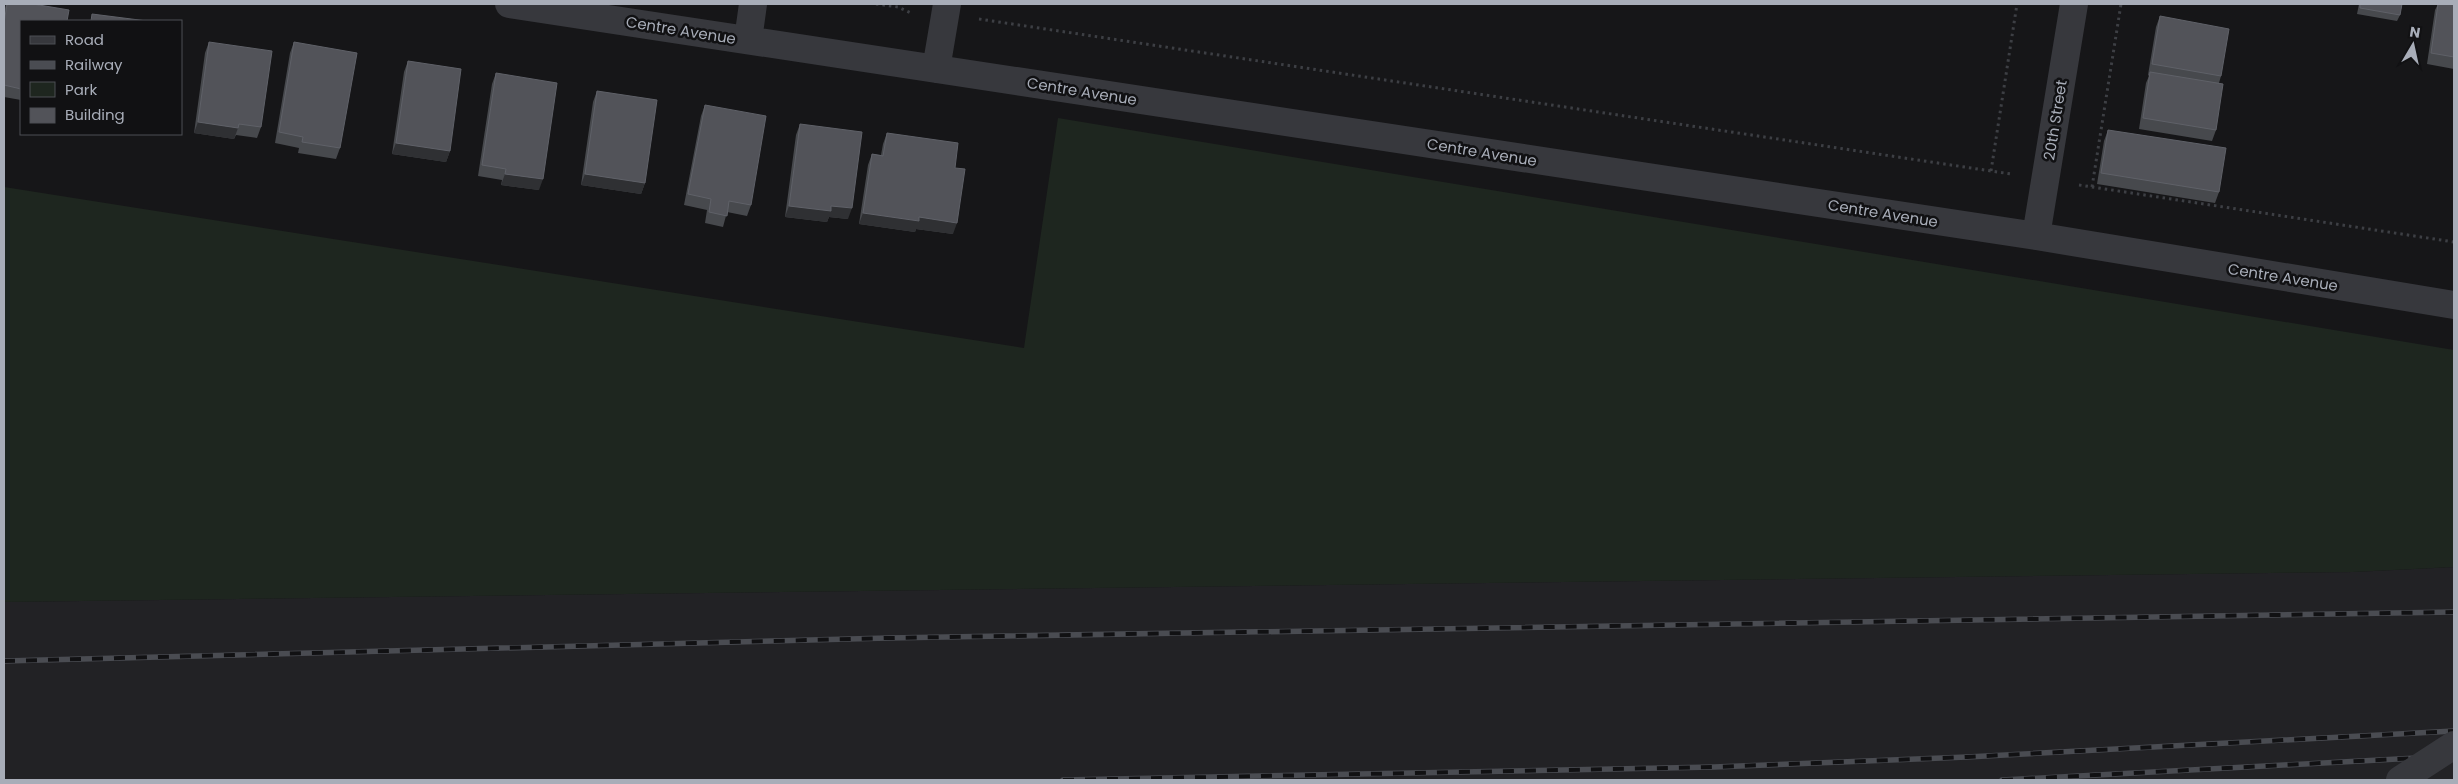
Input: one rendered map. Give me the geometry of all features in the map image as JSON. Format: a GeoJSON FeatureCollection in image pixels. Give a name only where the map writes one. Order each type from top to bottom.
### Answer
{"type":"FeatureCollection","features":[{"type":"Feature","properties":{"kind":"street","name":"Centre Avenue"},"geometry":{"type":"LineString","coordinates":[[509,4],[2036,236],[2454,305]]}},
{"type":"Feature","properties":{"kind":"street"},"geometry":{"type":"LineString","coordinates":[[748,40],[754,4]]}},
{"type":"Feature","properties":{"kind":"street"},"geometry":{"type":"LineString","coordinates":[[936,68],[947,4]]}},
{"type":"Feature","properties":{"kind":"street","name":"20th Street"},"geometry":{"type":"LineString","coordinates":[[2036,236],[2074,4]]}},
{"type":"Feature","properties":{"kind":"street"},"geometry":{"type":"LineString","coordinates":[[2400,780],[2454,746]]}},
{"type":"Feature","properties":{"kind":"path"},"geometry":{"type":"LineString","coordinates":[[876,4],[898,7]]}},
{"type":"Feature","properties":{"kind":"path"},"geometry":{"type":"LineString","coordinates":[[1991,172],[2017,4]]}},
{"type":"Feature","properties":{"kind":"path"},"geometry":{"type":"LineString","coordinates":[[2092,187],[2121,4]]}},
{"type":"Feature","properties":{"kind":"path"},"geometry":{"type":"LineString","coordinates":[[976,19],[2454,242]]}},
{"type":"Feature","properties":{"kind":"shaded area"},"geometry":{"type":"Polygon","coordinates":[[[2454,567],[2454,780],[4,780],[4,602],[2353,572],[2454,567]]]}},
{"type":"Feature","properties":{"kind":"green space"},"geometry":{"type":"Polygon","coordinates":[[[1058,118],[2454,350],[2454,567],[2353,572],[4,602],[4,187],[1024,348],[1058,118]]]}},
{"type":"Feature","properties":{"kind":"building"},"geometry":{"type":"Polygon","coordinates":[[[7,4],[33,4],[69,10],[67,20],[20,20],[20,89],[4,85],[4,23],[7,4]]]}},
{"type":"Feature","properties":{"kind":"building"},"geometry":{"type":"Polygon","coordinates":[[[2360,4],[2402,4],[2400,15],[2360,8],[2360,4]]]}},
{"type":"Feature","properties":{"kind":"building"},"geometry":{"type":"Polygon","coordinates":[[[2438,4],[2454,4],[2454,57],[2431,53],[2438,4]]]}},
{"type":"Feature","properties":{"kind":"building"},"geometry":{"type":"Polygon","coordinates":[[[92,14],[139,20],[91,20],[92,14]]]}},
{"type":"Feature","properties":{"kind":"building"},"geometry":{"type":"Polygon","coordinates":[[[2160,16],[2229,29],[2221,76],[2152,64],[2160,16]]]}},
{"type":"Feature","properties":{"kind":"building"},"geometry":{"type":"Polygon","coordinates":[[[209,42],[272,51],[261,127],[239,124],[238,128],[198,122],[209,42]]]}},
{"type":"Feature","properties":{"kind":"building"},"geometry":{"type":"Polygon","coordinates":[[[294,42],[357,53],[340,148],[302,142],[303,137],[279,132],[294,42]]]}},
{"type":"Feature","properties":{"kind":"building"},"geometry":{"type":"Polygon","coordinates":[[[408,61],[461,69],[450,151],[396,143],[408,61]]]}},
{"type":"Feature","properties":{"kind":"building"},"geometry":{"type":"Polygon","coordinates":[[[2150,72],[2223,84],[2216,130],[2143,118],[2150,72]]]}},
{"type":"Feature","properties":{"kind":"building"},"geometry":{"type":"Polygon","coordinates":[[[496,73],[557,83],[543,179],[505,174],[506,169],[482,165],[496,73]]]}},
{"type":"Feature","properties":{"kind":"building"},"geometry":{"type":"Polygon","coordinates":[[[597,91],[657,100],[645,183],[585,174],[597,91]]]}},
{"type":"Feature","properties":{"kind":"building"},"geometry":{"type":"Polygon","coordinates":[[[705,105],[766,116],[751,205],[729,201],[727,216],[709,212],[711,199],[688,194],[705,105]]]}},
{"type":"Feature","properties":{"kind":"building"},"geometry":{"type":"Polygon","coordinates":[[[800,124],[862,132],[852,208],[831,206],[831,211],[789,206],[800,124]]]}},
{"type":"Feature","properties":{"kind":"building"},"geometry":{"type":"Polygon","coordinates":[[[2108,130],[2226,148],[2219,192],[2101,173],[2108,130]]]}},
{"type":"Feature","properties":{"kind":"building"},"geometry":{"type":"Polygon","coordinates":[[[887,133],[958,143],[955,168],[965,169],[957,223],[919,217],[919,221],[863,213],[872,154],[883,156],[887,133]]]}},
{"type":"Feature","properties":{"kind":"railway"},"geometry":{"type":"LineString","coordinates":[[4,661],[888,638],[2454,612]]}},
{"type":"Feature","properties":{"kind":"railway"},"geometry":{"type":"LineString","coordinates":[[1063,780],[1714,767],[1967,757],[2454,731]]}},
{"type":"Feature","properties":{"kind":"railway"},"geometry":{"type":"LineString","coordinates":[[2002,780],[2454,756]]}}]}
